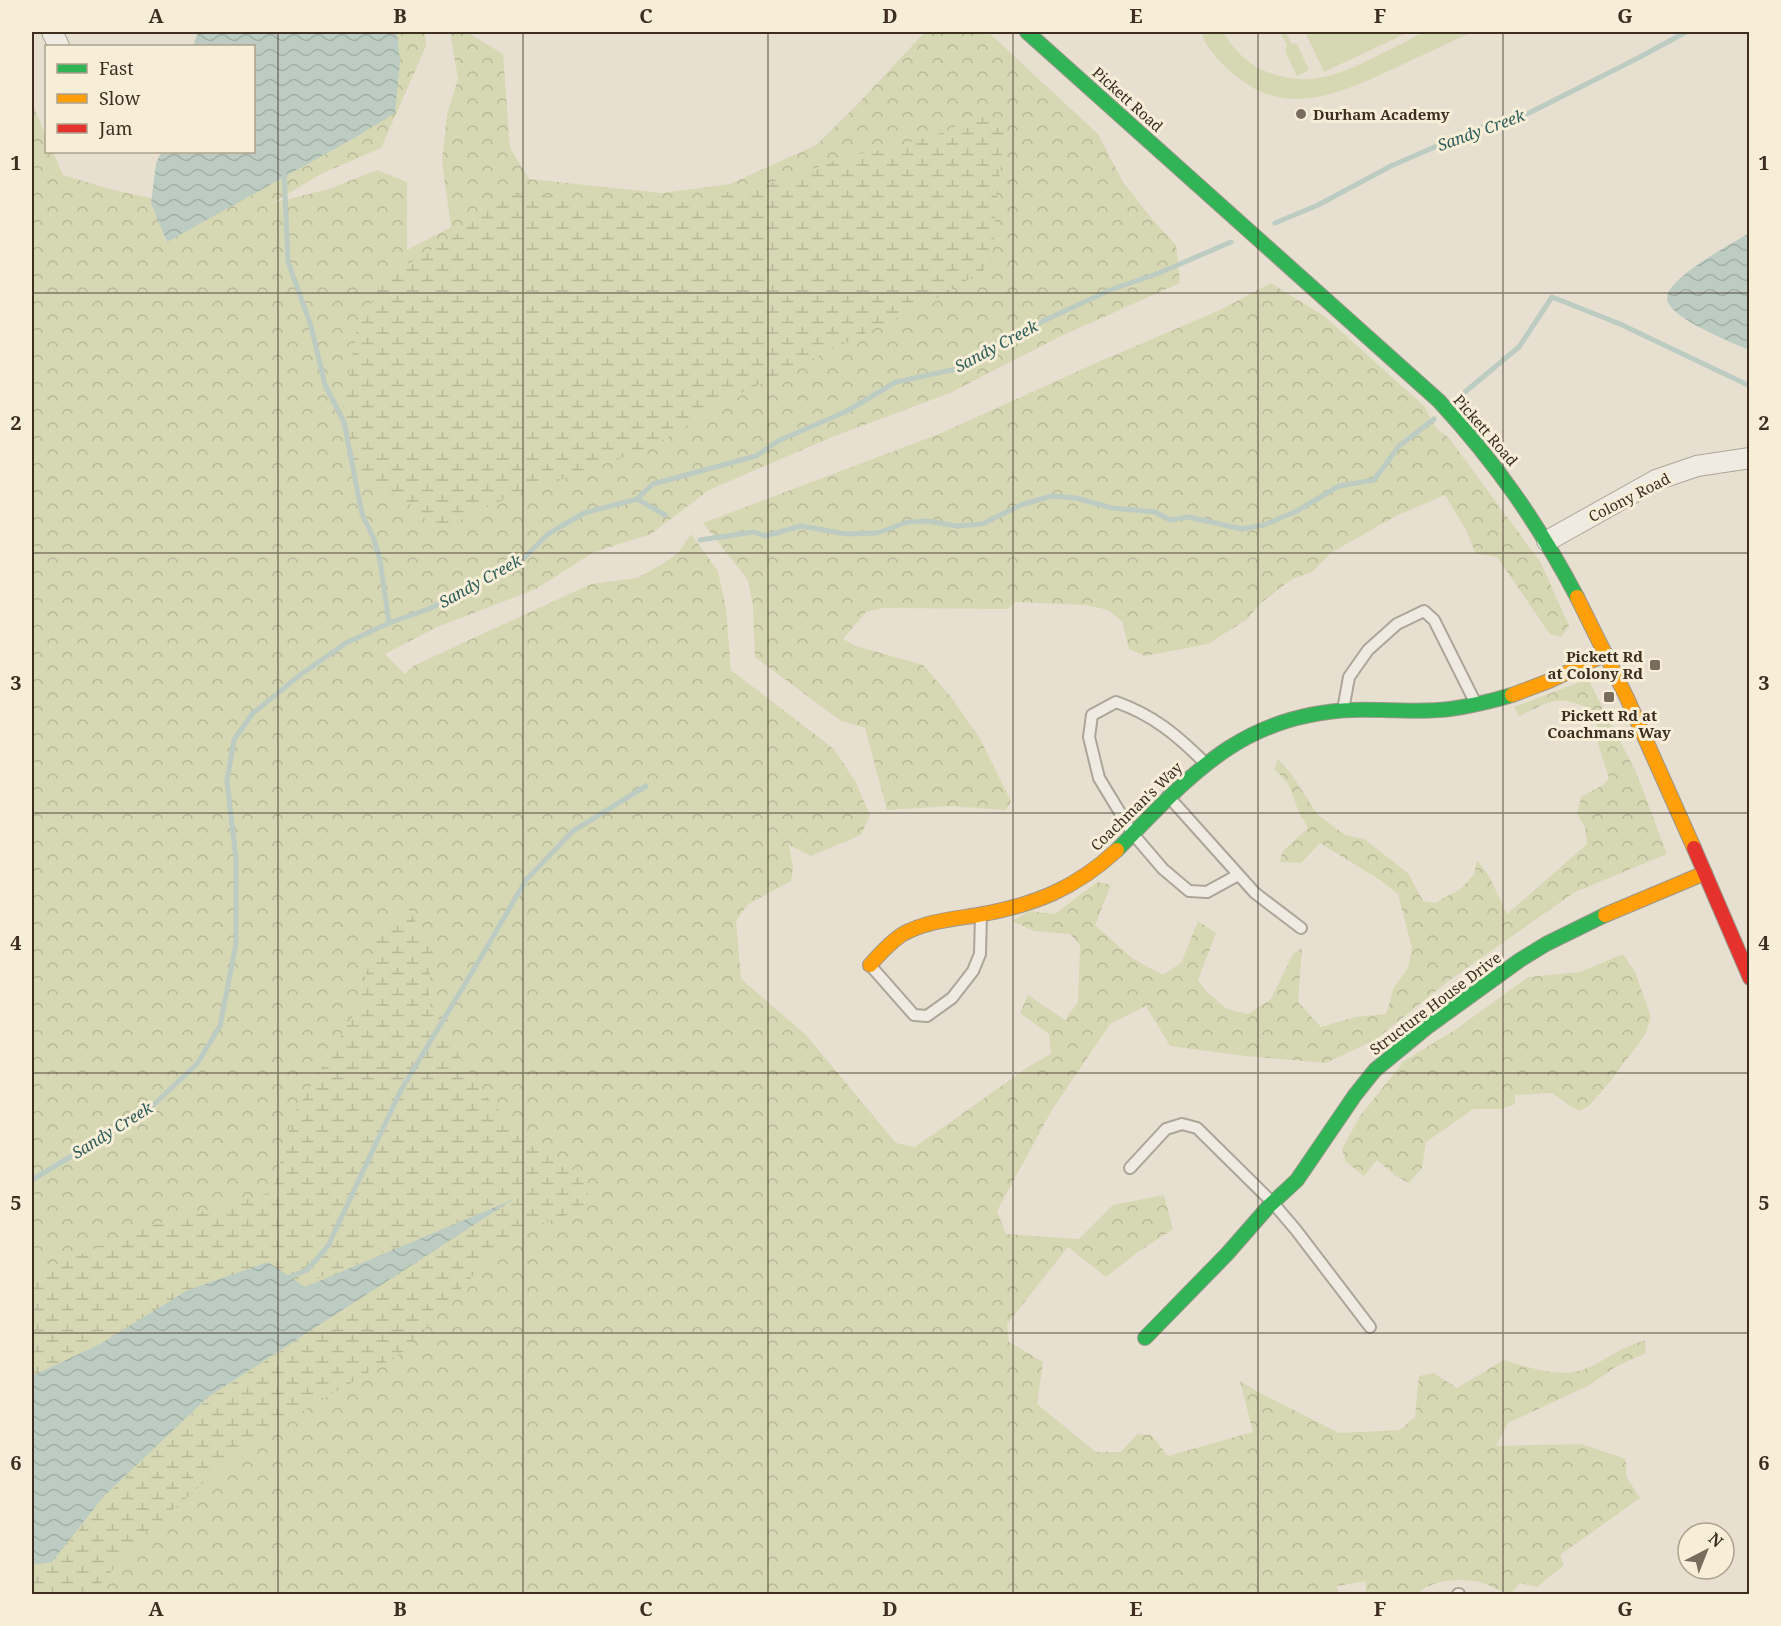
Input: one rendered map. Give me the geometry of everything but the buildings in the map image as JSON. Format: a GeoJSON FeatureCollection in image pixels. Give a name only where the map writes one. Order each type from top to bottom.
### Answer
{"type":"FeatureCollection","features":[{"type":"Feature","properties":{"kind":"street","name":"Pickett Road"},"geometry":{"type":"LineString","coordinates":[[1027,32],[1439,402],[1461,423],[1499,469],[1547,541],[1606,654],[1705,873],[1749,978]]}},
{"type":"Feature","properties":{"kind":"street","name":"Colony Road"},"geometry":{"type":"LineString","coordinates":[[1547,541],[1656,480],[1697,466],[1749,458]]}},
{"type":"Feature","properties":{"kind":"street","name":"Coachman's Way"},"geometry":{"type":"LineString","coordinates":[[870,965],[893,941],[911,930],[929,924],[1009,909],[1068,887],[1090,873],[1205,763],[1264,729],[1296,718],[1343,711],[1413,712],[1491,702],[1556,678],[1606,654]]}},
{"type":"Feature","properties":{"kind":"street","name":"Structure House Drive"},"geometry":{"type":"LineString","coordinates":[[1145,1338],[1297,1180],[1355,1095],[1375,1070],[1426,1028],[1520,960],[1546,944],[1586,923],[1705,873]]}},
{"type":"Feature","properties":{"kind":"lane"},"geometry":{"type":"LineString","coordinates":[[1343,711],[1349,677],[1368,650],[1397,624],[1424,612],[1434,620],[1476,704]]}},
{"type":"Feature","properties":{"kind":"lane"},"geometry":{"type":"LineString","coordinates":[[1205,763],[1178,736],[1140,711],[1116,702],[1092,715],[1089,737],[1099,778],[1133,834],[1163,869],[1189,891],[1207,892],[1238,875]]}},
{"type":"Feature","properties":{"kind":"lane"},"geometry":{"type":"LineString","coordinates":[[1168,796],[1255,893],[1301,928]]}},
{"type":"Feature","properties":{"kind":"lane"},"geometry":{"type":"LineString","coordinates":[[870,965],[914,1015],[927,1016],[952,998],[973,971],[980,954],[981,914]]}},
{"type":"Feature","properties":{"kind":"lane"},"geometry":{"type":"LineString","coordinates":[[1130,1168],[1166,1129],[1182,1124],[1197,1128],[1273,1203],[1370,1327]]}},
{"type":"Feature","properties":{"kind":"green space"},"geometry":{"type":"Polygon","coordinates":[[[1443,30],[1473,32],[1352,87],[1332,94],[1291,99],[1271,95],[1251,87],[1217,58],[1209,49],[1201,32],[1224,32],[1236,50],[1254,65],[1267,72],[1304,79],[1320,78],[1352,68],[1426,32],[1443,30]]]}},
{"type":"Feature","properties":{"kind":"green space"},"geometry":{"type":"Polygon","coordinates":[[[397,32],[425,32],[426,46],[381,148],[323,173],[272,203],[329,189],[377,170],[407,182],[407,250],[451,227],[442,162],[447,114],[458,79],[450,32],[467,32],[503,54],[510,148],[529,179],[662,193],[730,184],[816,145],[925,32],[988,32],[1098,134],[1123,182],[1176,245],[1180,283],[1059,337],[950,393],[832,437],[709,490],[651,534],[594,552],[536,589],[437,627],[385,654],[405,674],[413,666],[591,584],[637,578],[678,553],[691,534],[718,571],[726,609],[731,670],[834,749],[855,781],[870,815],[861,835],[811,856],[789,845],[793,868],[791,881],[747,905],[736,921],[741,979],[806,1035],[896,1143],[915,1147],[1031,1065],[1051,1054],[1049,1034],[1020,1013],[1028,995],[1065,1020],[1078,1002],[1080,945],[1070,934],[1034,931],[1012,921],[1030,911],[1055,914],[1097,882],[1111,885],[1095,925],[1132,958],[1163,975],[1181,963],[1198,921],[1216,933],[1198,980],[1207,992],[1227,1009],[1248,1014],[1271,999],[1293,954],[1302,948],[1298,1002],[1321,1027],[1355,1017],[1386,1014],[1394,987],[1408,968],[1412,948],[1398,894],[1380,880],[1320,843],[1301,863],[1280,862],[1282,852],[1308,828],[1298,810],[1288,783],[1274,769],[1278,759],[1290,772],[1317,814],[1345,835],[1364,839],[1408,873],[1423,901],[1435,903],[1462,888],[1474,874],[1477,860],[1489,876],[1507,914],[1587,844],[1585,827],[1577,814],[1581,797],[1603,785],[1609,778],[1598,744],[1597,726],[1591,709],[1579,704],[1554,701],[1519,716],[1514,707],[1588,679],[1636,772],[1667,854],[1575,892],[1447,982],[1375,1040],[1326,1063],[1245,1056],[1170,1046],[1146,1006],[1110,1024],[1052,1110],[997,1211],[1006,1234],[1079,1239],[1113,1205],[1164,1195],[1173,1229],[1106,1277],[1068,1247],[1007,1324],[1009,1342],[1043,1362],[1037,1404],[1096,1452],[1121,1452],[1137,1434],[1151,1435],[1168,1456],[1253,1432],[1240,1381],[1339,1433],[1400,1430],[1415,1417],[1419,1376],[1434,1373],[1457,1388],[1504,1360],[1543,1371],[1573,1372],[1590,1367],[1636,1343],[1645,1341],[1646,1353],[1617,1366],[1588,1386],[1508,1423],[1496,1446],[1581,1444],[1626,1459],[1626,1476],[1640,1498],[1560,1555],[1564,1565],[1537,1587],[1520,1583],[1512,1592],[1500,1591],[1480,1582],[1455,1580],[1430,1585],[1417,1594],[1366,1594],[1366,1581],[1337,1586],[1338,1594],[32,1594],[32,102],[45,134],[45,153],[53,153],[63,175],[113,190],[151,198],[166,242],[397,32]]]}},
{"type":"Feature","properties":{"kind":"green space"},"geometry":{"type":"Polygon","coordinates":[[[1280,32],[1286,32],[1291,43],[1297,44],[1309,70],[1297,76],[1285,51],[1287,45],[1280,32]]]}},
{"type":"Feature","properties":{"kind":"green space"},"geometry":{"type":"Polygon","coordinates":[[[1305,32],[1409,32],[1324,72],[1305,32]]]}},
{"type":"Feature","properties":{"kind":"green space"},"geometry":{"type":"Polygon","coordinates":[[[984,108],[1005,128],[992,265],[932,301],[735,396],[650,448],[507,498],[436,531],[413,506],[354,472],[341,418],[357,329],[385,278],[465,229],[487,209],[515,194],[671,205],[785,179],[847,156],[887,149],[948,131],[984,108]]]}},
{"type":"Feature","properties":{"kind":"green space"},"geometry":{"type":"Polygon","coordinates":[[[1271,283],[1324,316],[1424,406],[1436,428],[1449,438],[1541,563],[1569,626],[1561,637],[1550,634],[1497,557],[1476,554],[1466,530],[1445,495],[1396,516],[1332,552],[1312,572],[1292,579],[1261,603],[1246,620],[1208,644],[1145,656],[1129,649],[1122,621],[1108,610],[1087,605],[1016,602],[1007,609],[883,608],[866,612],[843,639],[856,646],[923,665],[951,697],[979,737],[1011,801],[1006,810],[949,806],[887,810],[865,728],[841,721],[755,657],[753,606],[748,580],[703,523],[939,434],[1220,310],[1271,283]]]}},
{"type":"Feature","properties":{"kind":"green space"},"geometry":{"type":"Polygon","coordinates":[[[409,910],[431,948],[429,1003],[475,1083],[526,1142],[591,1185],[583,1210],[533,1226],[483,1264],[406,1350],[250,1443],[142,1536],[95,1590],[67,1594],[32,1594],[32,1567],[53,1563],[105,1497],[209,1398],[514,1200],[305,1283],[288,1299],[32,1394],[32,1274],[147,1227],[272,1192],[293,1116],[358,1007],[378,927],[409,910]]]}},
{"type":"Feature","properties":{"kind":"green space"},"geometry":{"type":"Polygon","coordinates":[[[1623,954],[1635,972],[1651,1017],[1645,1035],[1589,1106],[1579,1111],[1552,1093],[1515,1095],[1515,1104],[1501,1109],[1473,1109],[1426,1142],[1422,1168],[1409,1183],[1396,1176],[1377,1160],[1364,1176],[1346,1162],[1342,1149],[1360,1116],[1404,1061],[1455,1030],[1528,977],[1580,972],[1623,954]]]}},
{"type":"Feature","properties":{"kind":"water"},"geometry":{"type":"Polygon","coordinates":[[[198,32],[397,32],[400,62],[395,113],[167,242],[151,203],[156,164],[161,153],[255,153],[255,45],[193,45],[198,32]]]}},
{"type":"Feature","properties":{"kind":"water"},"geometry":{"type":"Polygon","coordinates":[[[1749,233],[1749,350],[1690,322],[1670,306],[1667,299],[1669,291],[1688,272],[1749,233]]]}},
{"type":"Feature","properties":{"kind":"water"},"geometry":{"type":"Polygon","coordinates":[[[514,1199],[208,1397],[104,1496],[52,1562],[32,1565],[32,1376],[100,1344],[188,1290],[268,1262],[305,1287],[514,1199]]]}},
{"type":"Feature","properties":{"kind":"waterway","name":"Sandy Creek"},"geometry":{"type":"LineString","coordinates":[[1275,223],[1318,205],[1391,166],[1476,129],[1529,113],[1686,32]]}},
{"type":"Feature","properties":{"kind":"waterway"},"geometry":{"type":"LineString","coordinates":[[284,170],[288,262],[311,326],[325,385],[344,422],[362,514],[374,539],[380,560],[389,623]]}},
{"type":"Feature","properties":{"kind":"waterway","name":"Sandy Creek"},"geometry":{"type":"LineString","coordinates":[[32,1180],[149,1109],[197,1064],[220,1026],[236,944],[236,859],[227,781],[234,740],[252,714],[300,675],[346,643],[389,623],[431,608],[523,559],[548,534],[584,513],[637,499],[653,484],[756,456],[778,441],[845,412],[896,382],[961,368],[989,347],[1039,323],[1110,290],[1159,273],[1231,242]]}},
{"type":"Feature","properties":{"kind":"waterway"},"geometry":{"type":"LineString","coordinates":[[1465,392],[1519,347],[1552,297],[1620,324],[1750,386]]}},
{"type":"Feature","properties":{"kind":"waterway"},"geometry":{"type":"LineString","coordinates":[[700,540],[754,532],[765,536],[801,526],[846,534],[877,533],[908,522],[927,521],[957,526],[982,524],[1021,505],[1051,496],[1076,498],[1112,508],[1155,512],[1170,520],[1188,517],[1242,529],[1264,525],[1297,511],[1339,486],[1374,480],[1399,446],[1434,419]]}},
{"type":"Feature","properties":{"kind":"waterway"},"geometry":{"type":"LineString","coordinates":[[637,499],[665,515]]}},
{"type":"Feature","properties":{"kind":"waterway"},"geometry":{"type":"LineString","coordinates":[[285,1279],[307,1270],[328,1246],[401,1090],[526,880],[573,831],[646,786]]}},
{"type":"Feature","properties":{"kind":"traffic: fast"},"geometry":{"type":"LineString","coordinates":[[1027,32],[1439,401],[1479,447],[1515,494],[1577,597]]}},
{"type":"Feature","properties":{"kind":"traffic: fast"},"geometry":{"type":"LineString","coordinates":[[1117,850],[1194,774],[1220,754],[1248,737],[1279,723],[1314,714],[1353,710],[1450,709],[1512,695]]}},
{"type":"Feature","properties":{"kind":"traffic: fast"},"geometry":{"type":"LineString","coordinates":[[1145,1338],[1227,1254],[1269,1206],[1297,1180],[1355,1095],[1375,1070],[1426,1028],[1520,960],[1546,944],[1605,915]]}},
{"type":"Feature","properties":{"kind":"traffic: slow"},"geometry":{"type":"LineString","coordinates":[[1577,597],[1627,698],[1694,848]]}},
{"type":"Feature","properties":{"kind":"traffic: slow"},"geometry":{"type":"LineString","coordinates":[[1512,695],[1549,681],[1606,654]]}},
{"type":"Feature","properties":{"kind":"traffic: slow"},"geometry":{"type":"LineString","coordinates":[[870,965],[885,948],[903,934],[931,923],[998,911],[1036,900],[1069,885],[1101,864],[1117,850]]}},
{"type":"Feature","properties":{"kind":"traffic: slow"},"geometry":{"type":"LineString","coordinates":[[1605,915],[1705,873]]}},
{"type":"Feature","properties":{"kind":"traffic: jam"},"geometry":{"type":"LineString","coordinates":[[1694,848],[1750,978]]}},
{"type":"Feature","properties":{"kind":"place","name":"Durham Academy"},"geometry":{"type":"Point","coordinates":[1301,114]}},
{"type":"Feature","properties":{"kind":"place","name":"Pickett Rd at Colony Rd"},"geometry":{"type":"Point","coordinates":[1655,665]}},
{"type":"Feature","properties":{"kind":"place","name":"Pickett Rd at Coachmans Way"},"geometry":{"type":"Point","coordinates":[1609,697]}}]}
